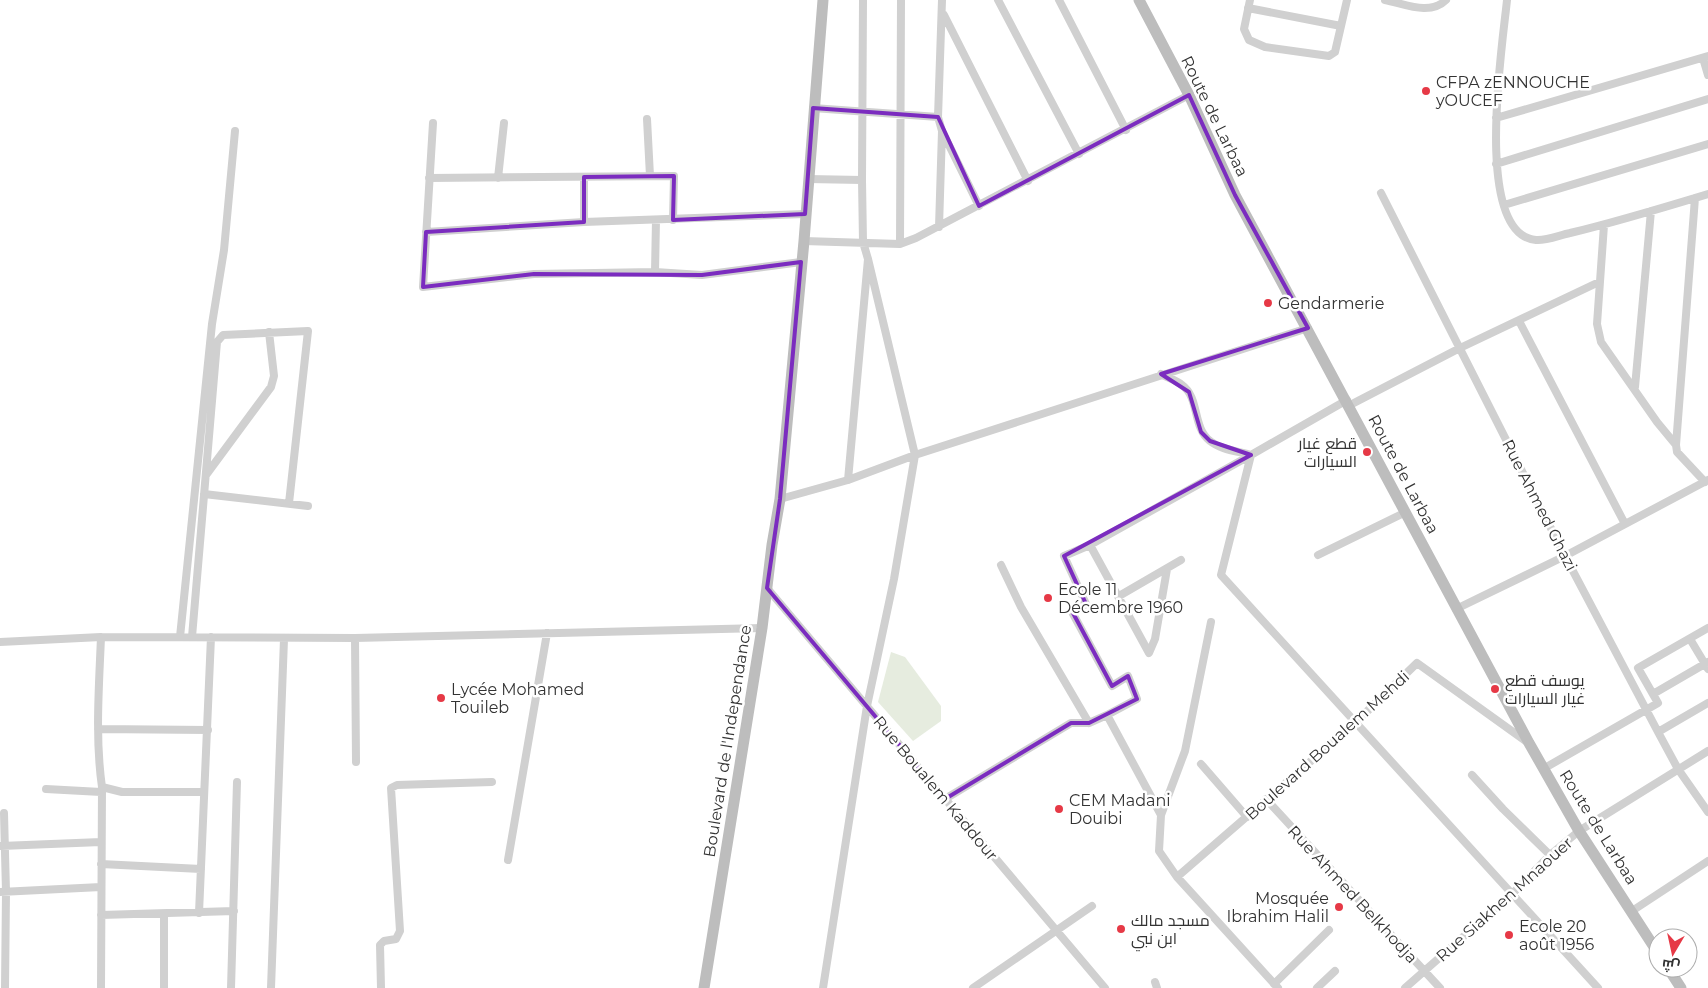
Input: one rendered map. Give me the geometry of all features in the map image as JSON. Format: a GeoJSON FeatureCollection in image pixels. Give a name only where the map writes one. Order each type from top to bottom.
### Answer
{"type":"FeatureCollection","features":[{"type":"Feature","properties":{"kind":"main road","name":"Boulevard de l'Independance"},"geometry":{"type":"LineString","coordinates":[[704,988],[762,628],[780,499],[804,241],[823,0]]}},
{"type":"Feature","properties":{"kind":"main road","name":"Route de Larbaa"},"geometry":{"type":"LineString","coordinates":[[1138,0],[1189,95],[1236,195],[1543,769],[1579,831],[1648,937]]}},
{"type":"Feature","properties":{"kind":"street"},"geometry":{"type":"LineString","coordinates":[[823,988],[867,706],[894,579],[915,455],[863,242],[863,0]]}},
{"type":"Feature","properties":{"kind":"street"},"geometry":{"type":"LineString","coordinates":[[900,244],[901,0]]}},
{"type":"Feature","properties":{"kind":"street"},"geometry":{"type":"LineString","coordinates":[[942,0],[938,117],[942,131],[979,206]]}},
{"type":"Feature","properties":{"kind":"street"},"geometry":{"type":"LineString","coordinates":[[998,0],[1079,154]]}},
{"type":"Feature","properties":{"kind":"street"},"geometry":{"type":"LineString","coordinates":[[1059,0],[1126,130]]}},
{"type":"Feature","properties":{"kind":"street"},"geometry":{"type":"LineString","coordinates":[[1342,26],[1249,4],[1245,34],[1254,44],[1331,56],[1335,52],[1342,26],[1347,0]]}},
{"type":"Feature","properties":{"kind":"street"},"geometry":{"type":"LineString","coordinates":[[1385,0],[1433,9],[1446,0]]}},
{"type":"Feature","properties":{"kind":"street"},"geometry":{"type":"LineString","coordinates":[[1507,0],[1496,118],[1496,164],[1504,204],[1513,225],[1521,234],[1537,240],[1604,225],[1708,194]]}},
{"type":"Feature","properties":{"kind":"street"},"geometry":{"type":"LineString","coordinates":[[943,14],[1028,181]]}},
{"type":"Feature","properties":{"kind":"street"},"geometry":{"type":"LineString","coordinates":[[1496,118],[1705,57],[1708,75]]}},
{"type":"Feature","properties":{"kind":"street"},"geometry":{"type":"LineString","coordinates":[[804,241],[900,244],[939,227],[1126,130],[1189,95]]}},
{"type":"Feature","properties":{"kind":"street"},"geometry":{"type":"LineString","coordinates":[[1496,164],[1708,99]]}},
{"type":"Feature","properties":{"kind":"street"},"geometry":{"type":"LineString","coordinates":[[813,108],[938,117]]}},
{"type":"Feature","properties":{"kind":"street"},"geometry":{"type":"LineString","coordinates":[[647,119],[650,176]]}},
{"type":"Feature","properties":{"kind":"street"},"geometry":{"type":"LineString","coordinates":[[433,123],[423,287],[534,274],[655,272],[702,275],[801,262]]}},
{"type":"Feature","properties":{"kind":"street"},"geometry":{"type":"LineString","coordinates":[[498,178],[504,123]]}},
{"type":"Feature","properties":{"kind":"street"},"geometry":{"type":"LineString","coordinates":[[180,637],[212,324],[224,250],[235,130]]}},
{"type":"Feature","properties":{"kind":"street"},"geometry":{"type":"LineString","coordinates":[[939,227],[942,131]]}},
{"type":"Feature","properties":{"kind":"street"},"geometry":{"type":"LineString","coordinates":[[1504,204],[1708,144]]}},
{"type":"Feature","properties":{"kind":"street"},"geometry":{"type":"LineString","coordinates":[[429,178],[674,176],[674,220]]}},
{"type":"Feature","properties":{"kind":"street"},"geometry":{"type":"LineString","coordinates":[[584,177],[584,222]]}},
{"type":"Feature","properties":{"kind":"street"},"geometry":{"type":"LineString","coordinates":[[808,179],[862,180]]}},
{"type":"Feature","properties":{"kind":"street","name":"Rue Ahmed Ghazi"},"geometry":{"type":"LineString","coordinates":[[1381,193],[1565,556],[1678,769],[1708,812]]}},
{"type":"Feature","properties":{"kind":"street"},"geometry":{"type":"LineString","coordinates":[[1456,609],[1565,556],[1707,481],[1677,452],[1676,445],[1695,198]]}},
{"type":"Feature","properties":{"kind":"street"},"geometry":{"type":"LineString","coordinates":[[1635,387],[1651,211]]}},
{"type":"Feature","properties":{"kind":"street"},"geometry":{"type":"LineString","coordinates":[[426,232],[584,222],[805,214]]}},
{"type":"Feature","properties":{"kind":"street"},"geometry":{"type":"LineString","coordinates":[[655,272],[656,220]]}},
{"type":"Feature","properties":{"kind":"street"},"geometry":{"type":"LineString","coordinates":[[1604,225],[1597,324],[1601,342],[1635,387],[1657,422],[1676,445]]}},
{"type":"Feature","properties":{"kind":"street"},"geometry":{"type":"LineString","coordinates":[[848,480],[868,259]]}},
{"type":"Feature","properties":{"kind":"street"},"geometry":{"type":"LineString","coordinates":[[945,799],[1071,723],[1089,723],[1137,699],[1128,676],[1112,686],[1072,612],[1086,604],[1064,556],[1090,545],[1348,402],[1599,282]]}},
{"type":"Feature","properties":{"kind":"street"},"geometry":{"type":"LineString","coordinates":[[1519,321],[1625,524]]}},
{"type":"Feature","properties":{"kind":"street"},"geometry":{"type":"LineString","coordinates":[[780,499],[848,480],[915,455],[1308,328]]}},
{"type":"Feature","properties":{"kind":"street"},"geometry":{"type":"LineString","coordinates":[[206,475],[271,387],[274,376],[270,332]]}},
{"type":"Feature","properties":{"kind":"street"},"geometry":{"type":"LineString","coordinates":[[192,636],[218,339],[223,335],[308,332],[289,504]]}},
{"type":"Feature","properties":{"kind":"street"},"geometry":{"type":"LineString","coordinates":[[1161,374],[1183,385],[1189,392],[1201,432],[1210,441],[1222,448],[1251,455]]}},
{"type":"Feature","properties":{"kind":"street"},"geometry":{"type":"LineString","coordinates":[[1251,455],[1221,575],[1598,988]]}},
{"type":"Feature","properties":{"kind":"street"},"geometry":{"type":"LineString","coordinates":[[204,494],[308,506]]}},
{"type":"Feature","properties":{"kind":"street"},"geometry":{"type":"LineString","coordinates":[[1318,555],[1406,512]]}},
{"type":"Feature","properties":{"kind":"street"},"geometry":{"type":"LineString","coordinates":[[1090,545],[1150,653],[1155,639],[1167,569]]}},
{"type":"Feature","properties":{"kind":"street"},"geometry":{"type":"LineString","coordinates":[[1119,596],[1181,560]]}},
{"type":"Feature","properties":{"kind":"street"},"geometry":{"type":"LineString","coordinates":[[1002,564],[1021,607],[1089,723]]}},
{"type":"Feature","properties":{"kind":"street","name":"Rue Boualem Kaddour"},"geometry":{"type":"LineString","coordinates":[[767,588],[1105,988]]}},
{"type":"Feature","properties":{"kind":"street"},"geometry":{"type":"LineString","coordinates":[[1211,622],[1185,751],[1161,815],[1159,851],[1177,877],[1276,986],[1329,930]]}},
{"type":"Feature","properties":{"kind":"street"},"geometry":{"type":"LineString","coordinates":[[0,642],[192,636],[284,639],[355,638],[762,628]]}},
{"type":"Feature","properties":{"kind":"street"},"geometry":{"type":"LineString","coordinates":[[1543,769],[1658,704],[1638,668],[1708,628]]}},
{"type":"Feature","properties":{"kind":"street"},"geometry":{"type":"LineString","coordinates":[[508,860],[547,633]]}},
{"type":"Feature","properties":{"kind":"street"},"geometry":{"type":"LineString","coordinates":[[199,913],[211,637]]}},
{"type":"Feature","properties":{"kind":"street"},"geometry":{"type":"LineString","coordinates":[[101,638],[98,729],[98,758],[102,790],[101,988]]}},
{"type":"Feature","properties":{"kind":"street"},"geometry":{"type":"LineString","coordinates":[[355,638],[356,762]]}},
{"type":"Feature","properties":{"kind":"street"},"geometry":{"type":"LineString","coordinates":[[271,988],[284,639]]}},
{"type":"Feature","properties":{"kind":"street"},"geometry":{"type":"LineString","coordinates":[[1653,694],[1707,665],[1690,639]]}},
{"type":"Feature","properties":{"kind":"street","name":"Boulevard Boualem Mehdi"},"geometry":{"type":"LineString","coordinates":[[1177,877],[1356,722],[1417,663],[1529,743]]}},
{"type":"Feature","properties":{"kind":"street"},"geometry":{"type":"LineString","coordinates":[[1658,732],[1708,703]]}},
{"type":"Feature","properties":{"kind":"street"},"geometry":{"type":"LineString","coordinates":[[1108,715],[1161,815]]}},
{"type":"Feature","properties":{"kind":"street"},"geometry":{"type":"LineString","coordinates":[[98,729],[208,730]]}},
{"type":"Feature","properties":{"kind":"street","name":"Rue Siakhen Mnaouer"},"geometry":{"type":"LineString","coordinates":[[1406,988],[1513,893],[1550,855],[1579,831],[1708,751]]}},
{"type":"Feature","properties":{"kind":"street"},"geometry":{"type":"LineString","coordinates":[[1201,764],[1247,817]]}},
{"type":"Feature","properties":{"kind":"street"},"geometry":{"type":"LineString","coordinates":[[1472,775],[1503,809],[1550,855]]}},
{"type":"Feature","properties":{"kind":"street"},"geometry":{"type":"LineString","coordinates":[[231,988],[237,782]]}},
{"type":"Feature","properties":{"kind":"street"},"geometry":{"type":"LineString","coordinates":[[381,988],[380,945],[384,941],[396,939],[400,930],[391,788],[397,785],[492,782]]}},
{"type":"Feature","properties":{"kind":"street"},"geometry":{"type":"LineString","coordinates":[[46,789],[122,792],[204,792]]}},
{"type":"Feature","properties":{"kind":"street","name":"Rue Ahmed Belkhodja"},"geometry":{"type":"LineString","coordinates":[[1266,799],[1440,988]]}},
{"type":"Feature","properties":{"kind":"street"},"geometry":{"type":"LineString","coordinates":[[4,813],[2,846],[5,988]]}},
{"type":"Feature","properties":{"kind":"street"},"geometry":{"type":"LineString","coordinates":[[2,846],[101,842]]}},
{"type":"Feature","properties":{"kind":"street"},"geometry":{"type":"LineString","coordinates":[[1632,911],[1708,861]]}},
{"type":"Feature","properties":{"kind":"street"},"geometry":{"type":"LineString","coordinates":[[101,864],[201,869]]}},
{"type":"Feature","properties":{"kind":"street"},"geometry":{"type":"LineString","coordinates":[[3,892],[101,886]]}},
{"type":"Feature","properties":{"kind":"street"},"geometry":{"type":"LineString","coordinates":[[973,988],[1092,906]]}},
{"type":"Feature","properties":{"kind":"street"},"geometry":{"type":"LineString","coordinates":[[101,915],[234,911]]}},
{"type":"Feature","properties":{"kind":"street"},"geometry":{"type":"LineString","coordinates":[[164,914],[164,988]]}},
{"type":"Feature","properties":{"kind":"street"},"geometry":{"type":"LineString","coordinates":[[1317,988],[1335,971]]}},
{"type":"Feature","properties":{"kind":"highlighted area"},"geometry":{"type":"Polygon","coordinates":[[[1189,95],[1235,195],[1308,328],[1161,374],[1189,392],[1201,432],[1210,441],[1251,455],[1064,556],[1086,604],[1073,613],[1112,686],[1128,676],[1137,699],[1089,723],[1071,723],[945,799],[767,588],[780,499],[801,262],[702,275],[534,274],[423,287],[426,232],[584,222],[584,177],[674,176],[673,220],[805,214],[813,108],[938,117],[979,206],[1189,95]]]}},
{"type":"Feature","properties":{"kind":"shaded area"},"geometry":{"type":"Polygon","coordinates":[[[891,652],[905,657],[941,706],[941,721],[913,741],[878,702],[891,652]]]}},
{"type":"Feature","properties":{"kind":"place","name":"CFPA zENNOUCHE yOUCEF"},"geometry":{"type":"Point","coordinates":[1426,91]}},
{"type":"Feature","properties":{"kind":"place","name":"Gendarmerie"},"geometry":{"type":"Point","coordinates":[1268,303]}},
{"type":"Feature","properties":{"kind":"place","name":"قطع غيار السيارات"},"geometry":{"type":"Point","coordinates":[1367,452]}},
{"type":"Feature","properties":{"kind":"place","name":"Ecole 11 Décembre 1960"},"geometry":{"type":"Point","coordinates":[1048,598]}},
{"type":"Feature","properties":{"kind":"place","name":"يوسف قطع غيار السيارات"},"geometry":{"type":"Point","coordinates":[1495,689]}},
{"type":"Feature","properties":{"kind":"place","name":"Lycée Mohamed Touileb"},"geometry":{"type":"Point","coordinates":[441,698]}},
{"type":"Feature","properties":{"kind":"place","name":"CEM Madani Douibi"},"geometry":{"type":"Point","coordinates":[1059,809]}},
{"type":"Feature","properties":{"kind":"place","name":"Mosquée Ibrahim Halil"},"geometry":{"type":"Point","coordinates":[1339,907]}},
{"type":"Feature","properties":{"kind":"place","name":"مسجد مالك ابن نبي"},"geometry":{"type":"Point","coordinates":[1121,929]}},
{"type":"Feature","properties":{"kind":"place","name":"Ecole 20 août 1956"},"geometry":{"type":"Point","coordinates":[1509,935]}}]}
